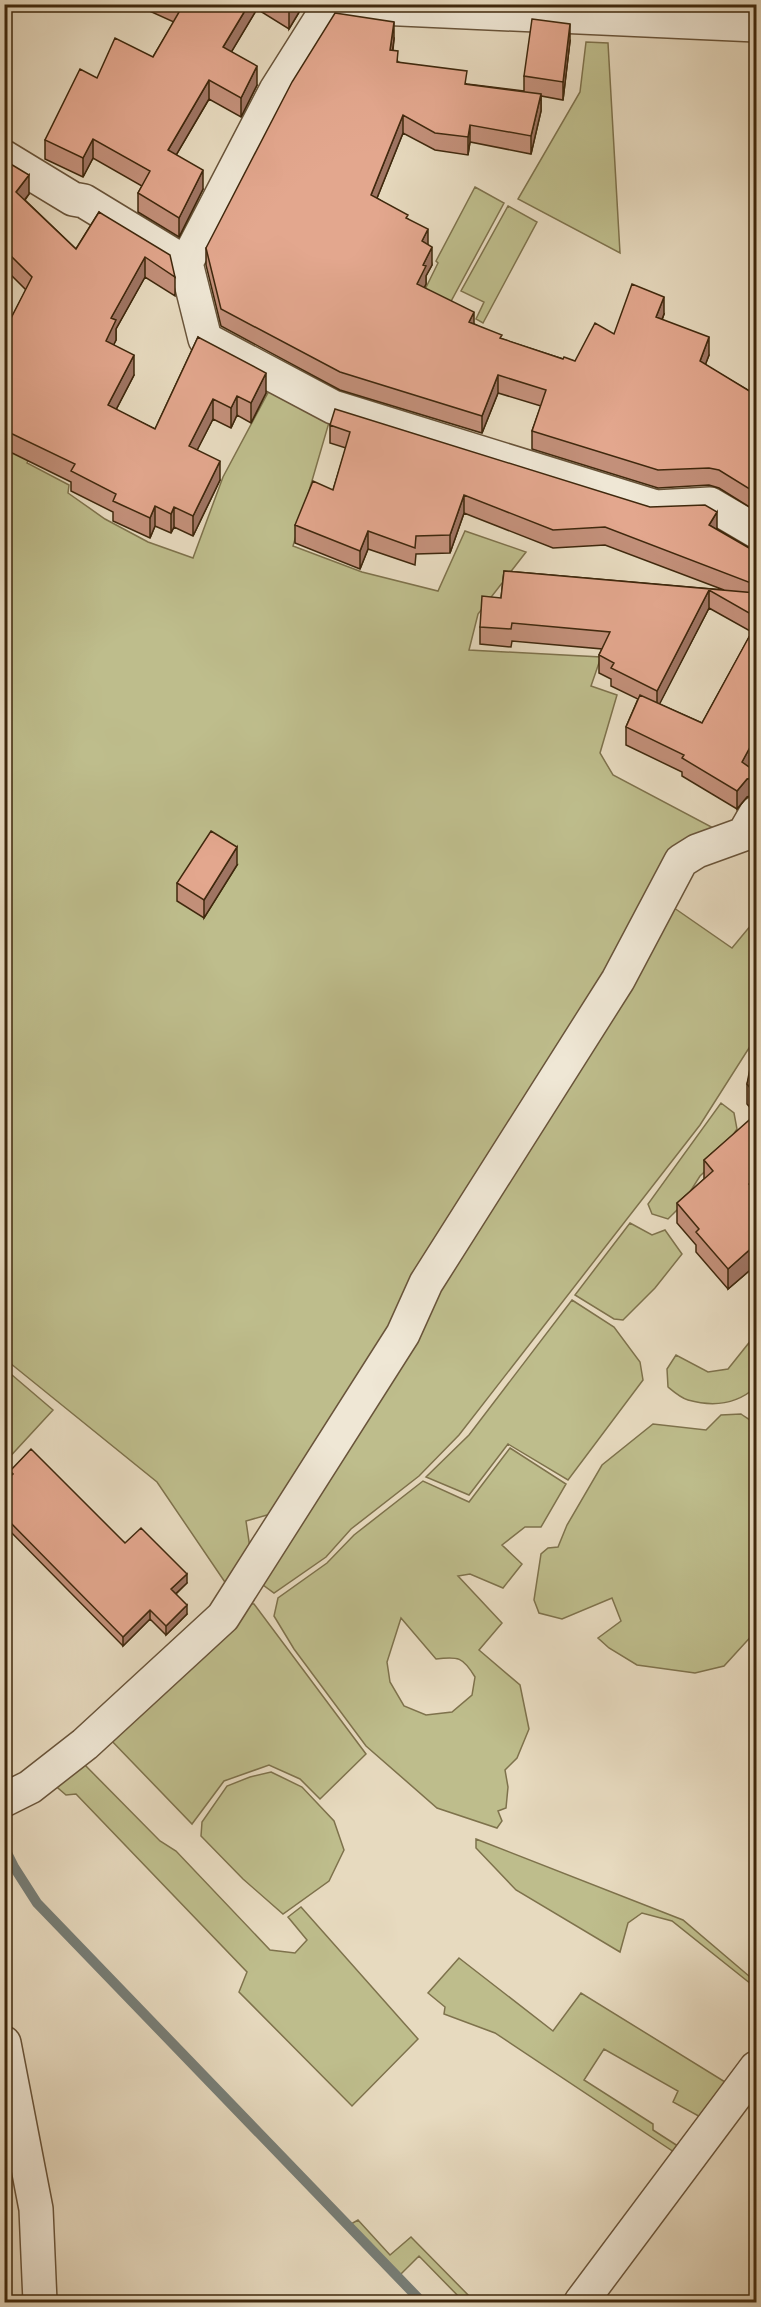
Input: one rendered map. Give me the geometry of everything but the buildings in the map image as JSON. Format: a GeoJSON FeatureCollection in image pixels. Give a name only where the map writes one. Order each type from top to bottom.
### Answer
{"type":"FeatureCollection","features":[{"type":"Feature","properties":{"kind":"street"},"geometry":{"type":"LineString","coordinates":[[756,25],[357,7],[329,9],[276,90],[186,263],[205,339],[333,407],[656,507],[710,504],[756,531]]}},
{"type":"Feature","properties":{"kind":"street"},"geometry":{"type":"LineString","coordinates":[[4,157],[73,199],[84,201],[186,263]]}},
{"type":"Feature","properties":{"kind":"street"},"geometry":{"type":"LineString","coordinates":[[4,1800],[30,1787],[85,1744],[223,1617],[403,1335],[426,1283],[618,980],[681,861],[697,851],[752,830]]}},
{"type":"Feature","properties":{"kind":"street"},"geometry":{"type":"LineString","coordinates":[[4,2043],[36,2209],[40,2302]]}},
{"type":"Feature","properties":{"kind":"street"},"geometry":{"type":"LineString","coordinates":[[581,2302],[756,2068]]}},
{"type":"Feature","properties":{"kind":"shaded area"},"geometry":{"type":"Polygon","coordinates":[[[586,42],[608,43],[620,253],[518,199],[580,92],[586,42]]]}},
{"type":"Feature","properties":{"kind":"shaded area"},"geometry":{"type":"Polygon","coordinates":[[[475,187],[504,203],[435,331],[411,318],[438,263],[436,261],[475,187]]]}},
{"type":"Feature","properties":{"kind":"shaded area"},"geometry":{"type":"Polygon","coordinates":[[[508,206],[537,222],[483,323],[476,319],[484,302],[461,291],[508,206]]]}},
{"type":"Feature","properties":{"kind":"shaded area"},"geometry":{"type":"Polygon","coordinates":[[[270,389],[330,419],[293,546],[362,572],[438,591],[465,531],[526,552],[478,614],[469,650],[601,657],[591,686],[617,695],[600,753],[613,775],[719,831],[610,973],[274,1513],[246,1521],[251,1555],[231,1591],[157,1482],[5,1359],[4,454],[10,456],[16,448],[31,454],[27,463],[69,485],[68,493],[105,519],[148,542],[193,558],[223,477],[270,389]]]}},
{"type":"Feature","properties":{"kind":"shaded area"},"geometry":{"type":"Polygon","coordinates":[[[667,903],[732,948],[756,919],[756,1037],[700,1125],[459,1435],[419,1476],[351,1529],[326,1557],[274,1593],[259,1582],[667,903]]]}},
{"type":"Feature","properties":{"kind":"shaded area"},"geometry":{"type":"Polygon","coordinates":[[[721,1103],[734,1113],[737,1129],[716,1161],[700,1176],[681,1206],[668,1219],[652,1214],[648,1204],[721,1103]]]}},
{"type":"Feature","properties":{"kind":"shaded area"},"geometry":{"type":"Polygon","coordinates":[[[630,1223],[652,1235],[665,1230],[682,1254],[655,1288],[623,1320],[614,1319],[575,1295],[630,1223]]]}},
{"type":"Feature","properties":{"kind":"shaded area"},"geometry":{"type":"Polygon","coordinates":[[[572,1300],[614,1327],[640,1362],[643,1380],[568,1480],[508,1444],[469,1495],[426,1477],[469,1435],[572,1300]]]}},
{"type":"Feature","properties":{"kind":"shaded area"},"geometry":{"type":"Polygon","coordinates":[[[756,1334],[756,1387],[749,1393],[733,1400],[706,1403],[685,1399],[668,1387],[667,1369],[676,1355],[708,1372],[728,1369],[756,1334]]]}},
{"type":"Feature","properties":{"kind":"shaded area"},"geometry":{"type":"Polygon","coordinates":[[[5,1369],[53,1410],[4,1462],[5,1369]]]}},
{"type":"Feature","properties":{"kind":"shaded area"},"geometry":{"type":"Polygon","coordinates":[[[741,1414],[752,1422],[757,1431],[752,1466],[756,1471],[756,1631],[724,1666],[695,1673],[637,1665],[609,1648],[598,1638],[621,1621],[612,1598],[562,1619],[539,1613],[534,1600],[541,1554],[548,1548],[558,1547],[567,1525],[602,1465],[653,1424],[706,1430],[721,1415],[741,1414]]]}},
{"type":"Feature","properties":{"kind":"shaded area"},"geometry":{"type":"Polygon","coordinates":[[[510,1448],[566,1484],[541,1527],[525,1527],[502,1545],[522,1564],[503,1588],[470,1574],[458,1576],[502,1623],[479,1650],[520,1685],[529,1729],[517,1758],[505,1770],[508,1787],[506,1808],[498,1811],[502,1821],[497,1828],[437,1808],[366,1746],[294,1649],[274,1616],[278,1598],[327,1563],[354,1535],[423,1481],[469,1502],[510,1448]],[[401,1618],[387,1662],[390,1682],[404,1706],[426,1715],[452,1712],[472,1695],[475,1677],[467,1665],[455,1658],[436,1659],[401,1618]]]}},
{"type":"Feature","properties":{"kind":"shaded area"},"geometry":{"type":"Polygon","coordinates":[[[243,1603],[254,1604],[366,1754],[320,1799],[300,1779],[269,1765],[224,1781],[192,1824],[107,1736],[243,1603]]]}},
{"type":"Feature","properties":{"kind":"shaded area"},"geometry":{"type":"Polygon","coordinates":[[[79,1759],[160,1841],[176,1851],[270,1950],[295,1953],[307,1940],[288,1917],[301,1907],[418,2039],[352,2106],[239,1992],[247,1972],[76,1794],[66,1795],[51,1782],[79,1759]]]}},
{"type":"Feature","properties":{"kind":"shaded area"},"geometry":{"type":"Polygon","coordinates":[[[271,1772],[302,1787],[334,1821],[344,1850],[329,1881],[283,1914],[243,1879],[201,1836],[202,1822],[227,1786],[271,1772]]]}},
{"type":"Feature","properties":{"kind":"shaded area"},"geometry":{"type":"Polygon","coordinates":[[[476,1839],[683,1920],[756,1982],[756,1988],[672,1921],[642,1913],[628,1923],[620,1952],[516,1890],[476,1848],[476,1839]]]}},
{"type":"Feature","properties":{"kind":"shaded area"},"geometry":{"type":"Polygon","coordinates":[[[459,1958],[553,2031],[581,1993],[730,2085],[704,2119],[673,2102],[678,2091],[604,2049],[584,2080],[653,2124],[653,2130],[684,2150],[674,2152],[495,2033],[444,2014],[445,2007],[428,1993],[459,1958]]]}},
{"type":"Feature","properties":{"kind":"shaded area"},"geometry":{"type":"Polygon","coordinates":[[[358,2220],[390,2255],[411,2237],[475,2302],[464,2302],[419,2256],[400,2275],[351,2224],[358,2220]]]}},
{"type":"Feature","properties":{"kind":"waterway"},"geometry":{"type":"LineString","coordinates":[[4,1847],[37,1903],[422,2302]]}}]}
